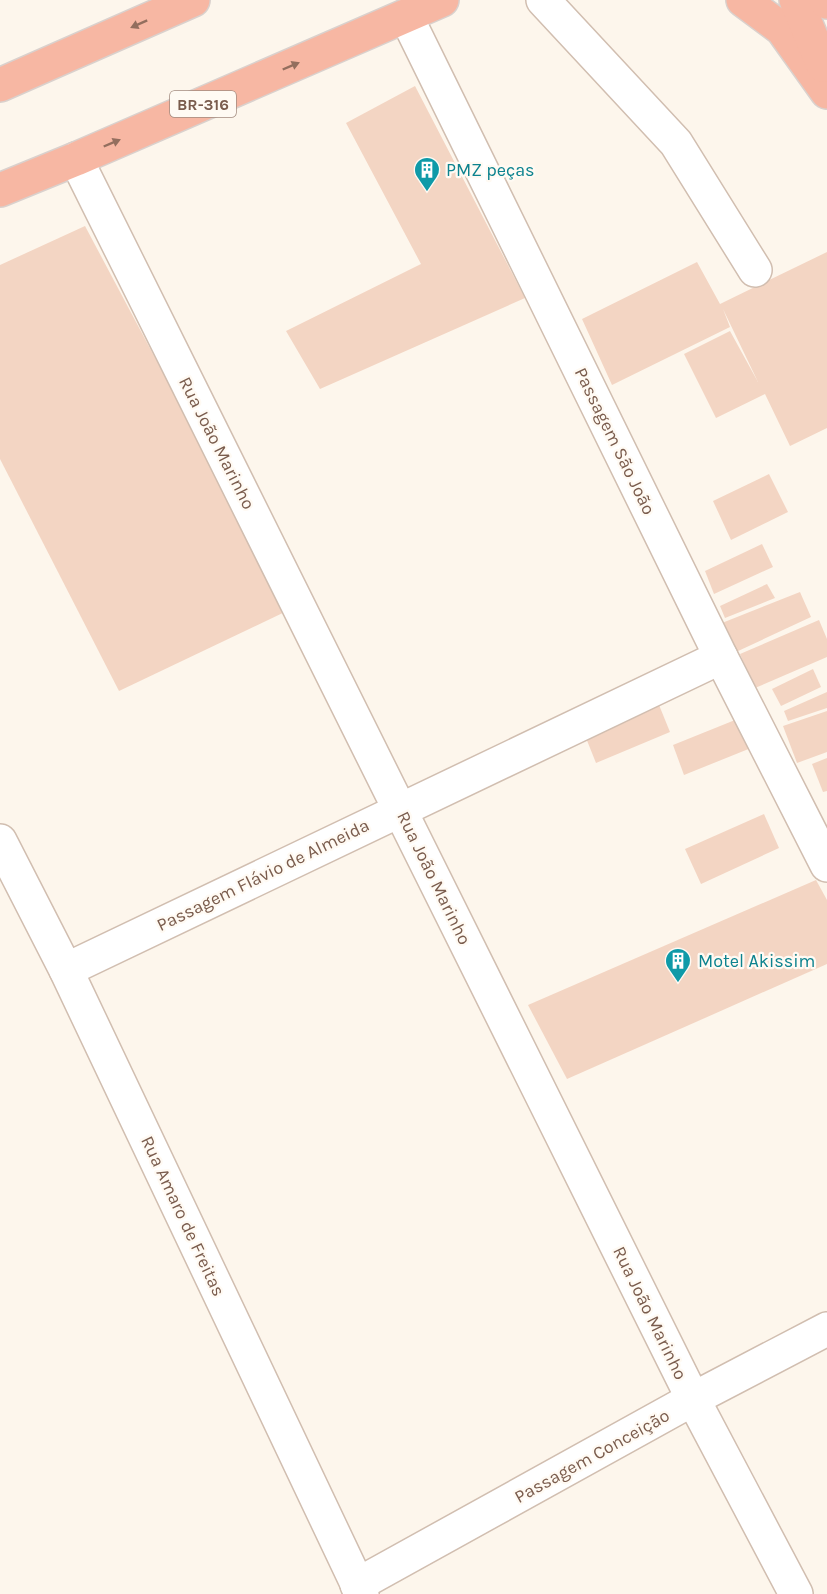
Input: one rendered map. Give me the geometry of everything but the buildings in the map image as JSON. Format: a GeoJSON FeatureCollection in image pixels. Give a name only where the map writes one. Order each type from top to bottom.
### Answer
{"type":"FeatureCollection","features":[{"type":"Feature","properties":{"kind":"highway"},"geometry":{"type":"LineString","coordinates":[[0,85],[193,0]]}},
{"type":"Feature","properties":{"kind":"highway","name":"BR-316"},"geometry":{"type":"LineString","coordinates":[[0,190],[442,0]]}},
{"type":"Feature","properties":{"kind":"highway"},"geometry":{"type":"LineString","coordinates":[[743,0],[782,29],[827,92]]}},
{"type":"Feature","properties":{"kind":"highway"},"geometry":{"type":"LineString","coordinates":[[813,5],[827,75]]}},
{"type":"Feature","properties":{"kind":"street"},"geometry":{"type":"LineString","coordinates":[[543,0],[676,143],[755,270]]}},
{"type":"Feature","properties":{"kind":"street","name":"Passagem São João"},"geometry":{"type":"LineString","coordinates":[[406,16],[721,657],[827,865]]}},
{"type":"Feature","properties":{"kind":"street","name":"Rua João Marinho"},"geometry":{"type":"LineString","coordinates":[[76,159],[693,1399],[796,1594]]}},
{"type":"Feature","properties":{"kind":"street","name":"Passagem Flávio de Almeida"},"geometry":{"type":"LineString","coordinates":[[66,970],[721,657]]}},
{"type":"Feature","properties":{"kind":"street","name":"Rua Amaro de Freitas"},"geometry":{"type":"LineString","coordinates":[[0,841],[66,970],[360,1589]]}},
{"type":"Feature","properties":{"kind":"street","name":"Passagem Conceição"},"geometry":{"type":"LineString","coordinates":[[360,1589],[693,1399],[827,1329]]}},
{"type":"Feature","properties":{"kind":"place","name":"PMZ peças"},"geometry":{"type":"Point","coordinates":[427,193]}},
{"type":"Feature","properties":{"kind":"place","name":"Motel Akissim"},"geometry":{"type":"Point","coordinates":[678,984]}}]}
